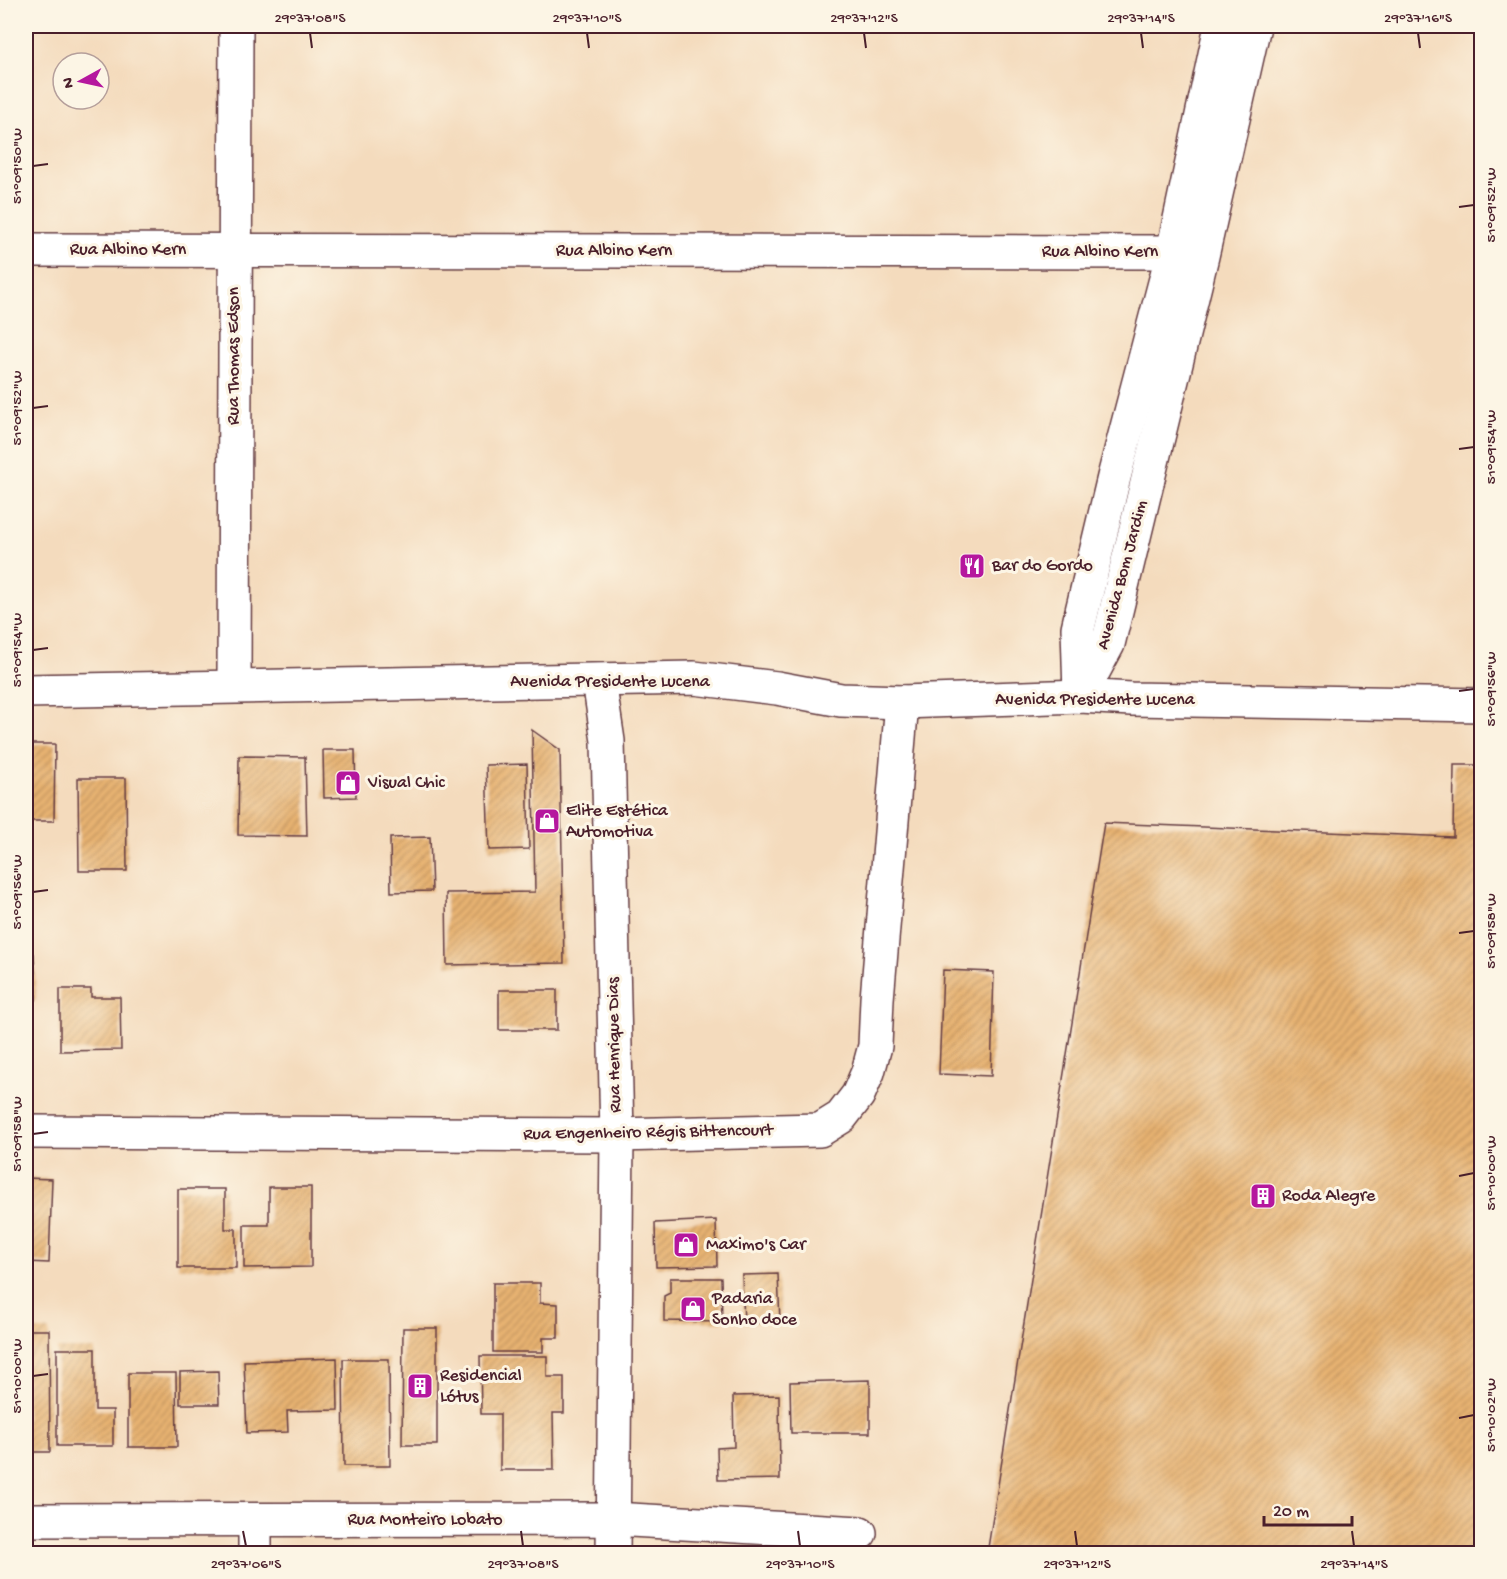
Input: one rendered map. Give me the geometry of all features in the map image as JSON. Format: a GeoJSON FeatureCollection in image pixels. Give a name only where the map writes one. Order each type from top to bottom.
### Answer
{"type":"FeatureCollection","features":[{"type":"Feature","properties":{"kind":"street","name":"Rua Thomas Edson"},"geometry":{"type":"LineString","coordinates":[[234,686],[236,26]]}},
{"type":"Feature","properties":{"kind":"street","name":"Avenida Bom Jardim"},"geometry":{"type":"LineString","coordinates":[[1080,696],[1108,644],[1147,483],[1187,254],[1221,26]]}},
{"type":"Feature","properties":{"kind":"street","name":"Avenida Bom Jardim"},"geometry":{"type":"LineString","coordinates":[[1080,696],[1078,628],[1114,477],[1187,254],[1254,26]]}},
{"type":"Feature","properties":{"kind":"street","name":"Rua Albino Kern"},"geometry":{"type":"LineString","coordinates":[[26,250],[1187,254]]}},
{"type":"Feature","properties":{"kind":"street"},"geometry":{"type":"LineString","coordinates":[[1114,477],[1147,483]]}},
{"type":"Feature","properties":{"kind":"street","name":"Avenida Presidente Lucena"},"geometry":{"type":"LineString","coordinates":[[26,691],[694,678],[777,688],[841,700],[902,702],[1080,696],[1131,699],[1482,705]]}},
{"type":"Feature","properties":{"kind":"street","name":"Rua Henrique Dias"},"geometry":{"type":"LineString","coordinates":[[599,681],[608,741],[617,1135],[613,1554]]}},
{"type":"Feature","properties":{"kind":"street","name":"Rua Engenheiro Régis Bittencourt"},"geometry":{"type":"LineString","coordinates":[[26,1132],[617,1135],[820,1130],[841,1118],[858,1095],[868,1072],[875,1046],[902,702]]}},
{"type":"Feature","properties":{"kind":"street","name":"Rua Monteiro Lobato"},"geometry":{"type":"LineString","coordinates":[[26,1520],[613,1519],[860,1533]]}},
{"type":"Feature","properties":{"kind":"street"},"geometry":{"type":"LineString","coordinates":[[255,1521],[255,1554]]}},
{"type":"Feature","properties":{"kind":"building","name":"Elite Estética Automotiva"},"geometry":{"type":"Polygon","coordinates":[[[532,730],[560,750],[564,963],[447,965],[446,893],[535,892],[532,730]]]}},
{"type":"Feature","properties":{"kind":"building"},"geometry":{"type":"Polygon","coordinates":[[[26,744],[55,744],[54,821],[26,821],[26,744]]]}},
{"type":"Feature","properties":{"kind":"building"},"geometry":{"type":"Polygon","coordinates":[[[323,750],[355,750],[356,797],[324,798],[323,750]]]}},
{"type":"Feature","properties":{"kind":"building"},"geometry":{"type":"Polygon","coordinates":[[[239,756],[305,757],[307,836],[238,835],[239,756]]]}},
{"type":"Feature","properties":{"kind":"building"},"geometry":{"type":"Polygon","coordinates":[[[527,764],[529,849],[489,850],[486,765],[527,764]]]}},
{"type":"Feature","properties":{"kind":"building","name":"Roda Alegre"},"geometry":{"type":"Polygon","coordinates":[[[1454,765],[1482,765],[1482,1554],[987,1554],[1104,823],[1453,837],[1454,765]]]}},
{"type":"Feature","properties":{"kind":"building"},"geometry":{"type":"Polygon","coordinates":[[[78,778],[126,778],[127,871],[79,871],[78,778]]]}},
{"type":"Feature","properties":{"kind":"building"},"geometry":{"type":"Polygon","coordinates":[[[430,837],[432,891],[391,892],[390,838],[430,837]]]}},
{"type":"Feature","properties":{"kind":"building"},"geometry":{"type":"Polygon","coordinates":[[[34,954],[36,1000],[26,1001],[26,955],[34,954]]]}},
{"type":"Feature","properties":{"kind":"building"},"geometry":{"type":"Polygon","coordinates":[[[943,970],[994,972],[991,1076],[939,1074],[943,970]]]}},
{"type":"Feature","properties":{"kind":"building"},"geometry":{"type":"Polygon","coordinates":[[[60,989],[91,989],[91,997],[120,997],[121,1050],[60,1051],[60,989]]]}},
{"type":"Feature","properties":{"kind":"building"},"geometry":{"type":"Polygon","coordinates":[[[499,990],[557,990],[557,1030],[499,1030],[499,990]]]}},
{"type":"Feature","properties":{"kind":"building"},"geometry":{"type":"Polygon","coordinates":[[[26,1178],[52,1179],[49,1263],[26,1262],[26,1178]]]}},
{"type":"Feature","properties":{"kind":"building"},"geometry":{"type":"Polygon","coordinates":[[[269,1187],[311,1187],[311,1267],[244,1268],[244,1225],[269,1225],[269,1187]]]}},
{"type":"Feature","properties":{"kind":"building"},"geometry":{"type":"Polygon","coordinates":[[[178,1189],[225,1189],[225,1229],[236,1229],[236,1268],[178,1268],[178,1189]]]}},
{"type":"Feature","properties":{"kind":"building","name":"Maximo's Car"},"geometry":{"type":"Polygon","coordinates":[[[716,1220],[717,1266],[656,1267],[655,1223],[716,1220]]]}},
{"type":"Feature","properties":{"kind":"building"},"geometry":{"type":"Polygon","coordinates":[[[778,1274],[780,1322],[744,1323],[742,1275],[778,1274]]]}},
{"type":"Feature","properties":{"kind":"building","name":"Padaria Sonho doce"},"geometry":{"type":"Polygon","coordinates":[[[670,1278],[721,1278],[722,1322],[664,1321],[664,1296],[670,1293],[670,1278]]]}},
{"type":"Feature","properties":{"kind":"building"},"geometry":{"type":"Polygon","coordinates":[[[493,1283],[540,1283],[540,1303],[558,1304],[558,1338],[543,1338],[543,1352],[493,1352],[493,1283]]]}},
{"type":"Feature","properties":{"kind":"building","name":"Residencial Lótus"},"geometry":{"type":"Polygon","coordinates":[[[403,1328],[437,1328],[437,1445],[402,1445],[403,1328]]]}},
{"type":"Feature","properties":{"kind":"building"},"geometry":{"type":"Polygon","coordinates":[[[26,1330],[49,1330],[50,1452],[26,1452],[26,1330]]]}},
{"type":"Feature","properties":{"kind":"building"},"geometry":{"type":"Polygon","coordinates":[[[57,1349],[95,1349],[95,1410],[113,1410],[113,1446],[57,1446],[57,1349]]]}},
{"type":"Feature","properties":{"kind":"building"},"geometry":{"type":"Polygon","coordinates":[[[480,1356],[547,1356],[547,1377],[564,1377],[564,1413],[553,1413],[554,1470],[500,1470],[500,1414],[481,1414],[480,1356]]]}},
{"type":"Feature","properties":{"kind":"building"},"geometry":{"type":"Polygon","coordinates":[[[337,1358],[338,1410],[287,1411],[288,1432],[247,1433],[244,1361],[337,1358]]]}},
{"type":"Feature","properties":{"kind":"building"},"geometry":{"type":"Polygon","coordinates":[[[343,1359],[389,1359],[390,1466],[344,1466],[343,1359]]]}},
{"type":"Feature","properties":{"kind":"building"},"geometry":{"type":"Polygon","coordinates":[[[218,1371],[219,1404],[180,1404],[180,1372],[218,1371]]]}},
{"type":"Feature","properties":{"kind":"building"},"geometry":{"type":"Polygon","coordinates":[[[128,1373],[176,1373],[177,1447],[128,1447],[128,1373]]]}},
{"type":"Feature","properties":{"kind":"building"},"geometry":{"type":"Polygon","coordinates":[[[870,1380],[870,1433],[791,1433],[790,1382],[870,1380]]]}},
{"type":"Feature","properties":{"kind":"building"},"geometry":{"type":"Polygon","coordinates":[[[779,1395],[780,1479],[718,1480],[717,1448],[734,1447],[733,1396],[779,1395]]]}},
{"type":"Feature","properties":{"kind":"place","name":"Bar do Gordo"},"geometry":{"type":"Point","coordinates":[972,566]}},
{"type":"Feature","properties":{"kind":"place","name":"Visual Chic"},"geometry":{"type":"Point","coordinates":[348,783]}},
{"type":"Feature","properties":{"kind":"place","name":"Elite Estética Automotiva"},"geometry":{"type":"Point","coordinates":[547,821]}},
{"type":"Feature","properties":{"kind":"place","name":"Roda Alegre"},"geometry":{"type":"Point","coordinates":[1263,1196]}},
{"type":"Feature","properties":{"kind":"place","name":"Maximo's Car"},"geometry":{"type":"Point","coordinates":[686,1245]}},
{"type":"Feature","properties":{"kind":"place","name":"Padaria Sonho doce"},"geometry":{"type":"Point","coordinates":[693,1309]}},
{"type":"Feature","properties":{"kind":"place","name":"Residencial Lótus"},"geometry":{"type":"Point","coordinates":[420,1386]}}]}
